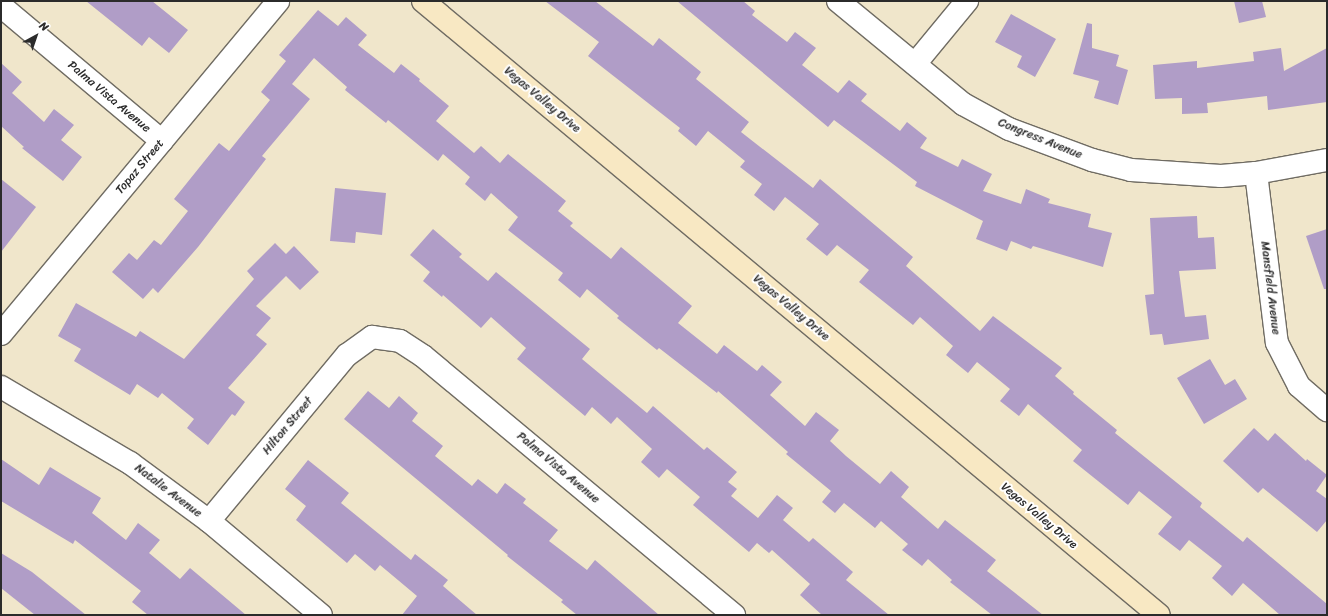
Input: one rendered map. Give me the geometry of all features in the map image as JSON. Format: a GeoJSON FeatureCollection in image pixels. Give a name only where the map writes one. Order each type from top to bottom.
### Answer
{"type":"FeatureCollection","features":[{"type":"Feature","properties":{"kind":"street","name":"Topaz Street"},"geometry":{"type":"LineString","coordinates":[[1,334],[278,1]]}},
{"type":"Feature","properties":{"kind":"street","name":"Vegas Valley Drive"},"geometry":{"type":"LineString","coordinates":[[422,1],[1159,615]]}},
{"type":"Feature","properties":{"kind":"street","name":"Congress Avenue"},"geometry":{"type":"LineString","coordinates":[[838,1],[963,104],[1009,129],[1092,160],[1131,170],[1221,176],[1256,173],[1327,160]]}},
{"type":"Feature","properties":{"kind":"street"},"geometry":{"type":"LineString","coordinates":[[915,64],[967,1]]}},
{"type":"Feature","properties":{"kind":"street","name":"Palma Vista Avenue"},"geometry":{"type":"LineString","coordinates":[[1,6],[162,141]]}},
{"type":"Feature","properties":{"kind":"street","name":"Mansfield Avenue"},"geometry":{"type":"LineString","coordinates":[[1256,173],[1277,343],[1299,386],[1327,410]]}},
{"type":"Feature","properties":{"kind":"street","name":"Palma Vista Avenue"},"geometry":{"type":"LineString","coordinates":[[372,337],[400,342],[423,356],[734,615]]}},
{"type":"Feature","properties":{"kind":"street","name":"Hilton Street"},"geometry":{"type":"LineString","coordinates":[[209,521],[347,355],[372,337]]}},
{"type":"Feature","properties":{"kind":"street","name":"Natalie Avenue"},"geometry":{"type":"LineString","coordinates":[[1,387],[130,463],[209,521],[321,615]]}},
{"type":"Feature","properties":{"kind":"building"},"geometry":{"type":"Polygon","coordinates":[[[86,1],[152,1],[188,30],[169,53],[149,37],[142,46],[86,1]]]}},
{"type":"Feature","properties":{"kind":"building"},"geometry":{"type":"Polygon","coordinates":[[[545,1],[595,1],[653,46],[659,38],[701,72],[696,79],[749,122],[741,132],[813,188],[820,179],[913,257],[906,266],[980,331],[993,316],[1062,368],[1055,376],[1074,392],[1073,394],[1117,430],[1115,433],[1202,503],[1200,507],[1243,542],[1247,537],[1327,604],[1327,615],[1280,615],[1243,583],[1232,596],[1212,578],[1222,566],[1189,540],[1180,551],[1158,534],[1172,517],[1139,491],[1128,505],[1073,461],[1082,450],[1028,404],[1019,416],[1000,401],[1010,389],[977,362],[968,373],[946,355],[953,346],[920,317],[913,325],[859,282],[869,270],[837,245],[827,256],[806,239],[819,224],[785,197],[774,211],[754,195],[762,184],[740,167],[745,161],[708,131],[696,146],[678,131],[680,128],[588,56],[599,42],[545,1]]]}},
{"type":"Feature","properties":{"kind":"building"},"geometry":{"type":"Polygon","coordinates":[[[677,1],[743,1],[755,11],[752,15],[787,42],[795,32],[816,48],[802,65],[838,93],[849,80],[867,94],[861,101],[900,131],[907,122],[927,138],[920,148],[958,167],[962,159],[992,174],[983,191],[1021,204],[1026,189],[1050,199],[1048,203],[1091,214],[1088,227],[1112,233],[1103,267],[1033,246],[1031,249],[1011,241],[1007,251],[976,239],[983,221],[915,186],[917,182],[834,120],[828,127],[677,1]]]}},
{"type":"Feature","properties":{"kind":"building"},"geometry":{"type":"Polygon","coordinates":[[[1234,1],[1262,1],[1266,17],[1239,23],[1234,1]]]}},
{"type":"Feature","properties":{"kind":"building"},"geometry":{"type":"Polygon","coordinates":[[[318,10],[338,26],[346,17],[367,35],[358,45],[394,73],[401,64],[420,79],[419,81],[449,106],[436,121],[474,153],[481,146],[500,163],[508,154],[566,201],[558,211],[573,223],[570,226],[611,259],[621,247],[692,306],[678,323],[717,354],[724,345],[757,371],[762,365],[782,382],[770,395],[805,426],[816,412],[839,430],[830,441],[880,484],[891,471],[909,487],[901,497],[938,529],[945,520],[996,560],[987,571],[1043,615],[992,615],[950,582],[952,580],[928,559],[922,566],[902,550],[908,544],[881,521],[875,528],[844,503],[835,513],[822,502],[831,491],[786,454],[788,452],[718,391],[717,393],[659,348],[657,350],[617,318],[619,316],[587,289],[580,298],[558,280],[563,273],[508,230],[518,217],[491,193],[485,201],[465,184],[470,177],[443,154],[438,161],[388,120],[386,123],[345,90],[347,87],[314,58],[292,84],[310,99],[262,156],[266,159],[198,247],[158,293],[153,288],[143,299],[112,272],[129,253],[137,260],[154,240],[161,245],[188,211],[174,199],[219,143],[229,151],[270,100],[261,92],[286,61],[279,55],[318,10]]]}},
{"type":"Feature","properties":{"kind":"building"},"geometry":{"type":"Polygon","coordinates":[[[1011,14],[1056,39],[1035,77],[1017,67],[1022,56],[995,42],[1011,14]]]}},
{"type":"Feature","properties":{"kind":"building"},"geometry":{"type":"Polygon","coordinates":[[[1087,23],[1092,24],[1092,48],[1119,55],[1116,66],[1128,70],[1118,105],[1094,98],[1099,81],[1073,74],[1087,23]]]}},
{"type":"Feature","properties":{"kind":"building"},"geometry":{"type":"Polygon","coordinates":[[[1281,48],[1284,71],[1327,48],[1327,102],[1268,110],[1267,96],[1207,103],[1208,113],[1182,114],[1182,98],[1155,99],[1153,65],[1197,61],[1197,68],[1254,61],[1253,52],[1281,48]]]}},
{"type":"Feature","properties":{"kind":"building"},"geometry":{"type":"Polygon","coordinates":[[[1,63],[22,82],[12,93],[44,122],[54,109],[74,125],[61,140],[82,157],[63,181],[22,148],[24,147],[1,126],[1,63]]]}},
{"type":"Feature","properties":{"kind":"building"},"geometry":{"type":"Polygon","coordinates":[[[1,179],[36,207],[1,252],[1,179]]]}},
{"type":"Feature","properties":{"kind":"building"},"geometry":{"type":"Polygon","coordinates":[[[335,188],[386,193],[382,235],[356,232],[355,243],[330,241],[335,188]]]}},
{"type":"Feature","properties":{"kind":"building"},"geometry":{"type":"Polygon","coordinates":[[[1197,216],[1198,238],[1214,237],[1216,269],[1179,271],[1185,317],[1206,315],[1209,339],[1164,345],[1162,334],[1150,335],[1145,295],[1154,294],[1150,218],[1197,216]]]}},
{"type":"Feature","properties":{"kind":"building"},"geometry":{"type":"Polygon","coordinates":[[[433,229],[462,254],[459,257],[488,281],[496,272],[590,349],[582,359],[647,413],[653,406],[704,450],[707,447],[737,472],[728,482],[737,489],[731,496],[758,518],[777,495],[793,508],[783,520],[809,542],[813,538],[853,572],[846,580],[889,615],[822,615],[800,595],[810,584],[772,550],[769,553],[757,543],[749,552],[693,505],[700,497],[667,469],[659,478],[641,462],[652,449],[617,417],[611,424],[592,407],[585,416],[517,359],[526,348],[491,317],[481,328],[443,295],[442,297],[423,281],[430,272],[410,255],[433,229]]]}},
{"type":"Feature","properties":{"kind":"building"},"geometry":{"type":"Polygon","coordinates":[[[1327,229],[1327,289],[1324,289],[1306,236],[1327,229]]]}},
{"type":"Feature","properties":{"kind":"building"},"geometry":{"type":"Polygon","coordinates":[[[275,243],[286,254],[294,246],[319,272],[300,290],[286,276],[256,306],[271,318],[256,335],[267,344],[228,388],[245,402],[235,416],[232,414],[208,445],[187,428],[194,419],[162,393],[158,398],[137,384],[130,395],[74,361],[81,349],[58,336],[76,303],[136,337],[140,331],[184,359],[254,279],[247,271],[275,243]]]}},
{"type":"Feature","properties":{"kind":"building"},"geometry":{"type":"Polygon","coordinates":[[[1210,359],[1225,385],[1235,379],[1247,399],[1204,424],[1177,378],[1210,359]]]}},
{"type":"Feature","properties":{"kind":"building"},"geometry":{"type":"Polygon","coordinates":[[[368,391],[389,408],[399,396],[418,413],[412,421],[443,446],[435,456],[472,486],[478,479],[497,494],[505,483],[526,499],[523,503],[558,530],[549,541],[587,570],[595,560],[659,615],[577,615],[561,602],[563,600],[507,556],[508,555],[344,419],[368,391]]]}},
{"type":"Feature","properties":{"kind":"building"},"geometry":{"type":"Polygon","coordinates":[[[1254,428],[1268,441],[1275,433],[1306,461],[1307,459],[1327,475],[1316,491],[1327,499],[1327,520],[1317,532],[1263,488],[1258,493],[1223,461],[1254,428]]]}},
{"type":"Feature","properties":{"kind":"building"},"geometry":{"type":"Polygon","coordinates":[[[1,459],[39,485],[50,467],[101,498],[92,513],[126,540],[138,523],[160,540],[149,553],[180,579],[190,568],[246,615],[148,615],[132,602],[141,591],[75,540],[73,544],[1,501],[1,459]]]}},
{"type":"Feature","properties":{"kind":"building"},"geometry":{"type":"Polygon","coordinates":[[[308,460],[349,493],[341,503],[411,560],[415,554],[448,580],[443,586],[477,615],[402,615],[417,596],[380,565],[375,571],[355,554],[347,563],[296,520],[306,506],[285,489],[308,460]]]}},
{"type":"Feature","properties":{"kind":"building"},"geometry":{"type":"Polygon","coordinates":[[[1,553],[32,572],[86,615],[35,615],[1,588],[1,553]]]}}]}
